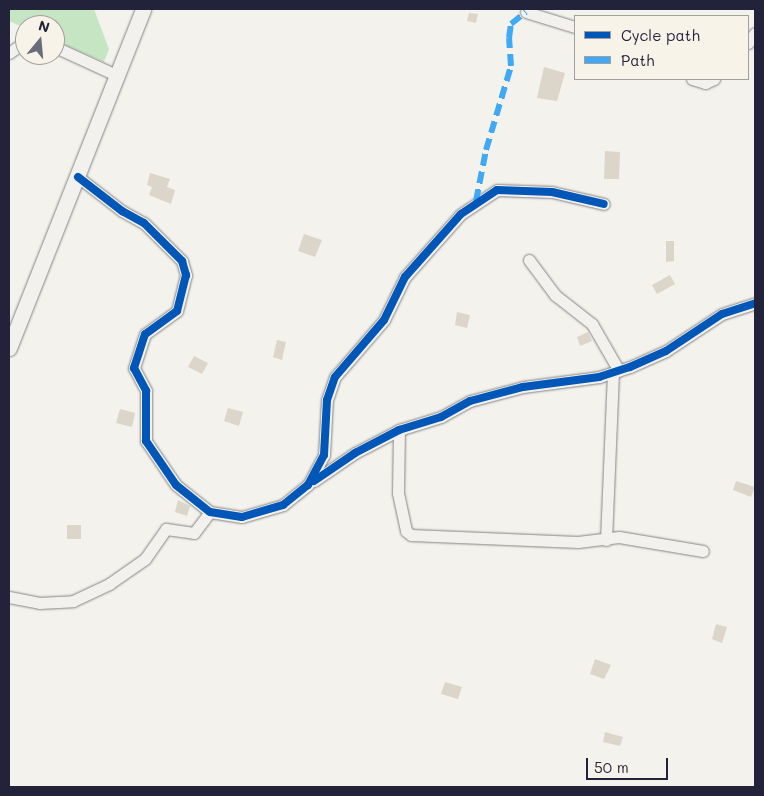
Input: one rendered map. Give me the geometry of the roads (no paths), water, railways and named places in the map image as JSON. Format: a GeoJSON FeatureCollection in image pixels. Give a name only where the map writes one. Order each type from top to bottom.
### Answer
{"type":"FeatureCollection","features":[{"type":"Feature","properties":{"kind":"street"},"geometry":{"type":"LineString","coordinates":[[9,348],[143,9]]}},
{"type":"Feature","properties":{"kind":"street"},"geometry":{"type":"LineString","coordinates":[[525,10],[574,28]]}},
{"type":"Feature","properties":{"kind":"street"},"geometry":{"type":"LineString","coordinates":[[65,52],[118,76]]}},
{"type":"Feature","properties":{"kind":"street"},"geometry":{"type":"LineString","coordinates":[[696,80],[706,83],[712,80]]}},
{"type":"Feature","properties":{"kind":"street"},"geometry":{"type":"LineString","coordinates":[[78,177],[157,233],[185,268],[177,311],[145,334],[134,368],[146,391],[145,432],[149,449],[176,484],[210,512],[242,517],[265,512],[283,505],[308,485],[345,460],[399,430],[441,417],[493,394],[616,372],[666,351],[722,314],[755,303]]}},
{"type":"Feature","properties":{"kind":"street"},"geometry":{"type":"LineString","coordinates":[[308,485],[316,473],[325,446],[327,400],[336,377],[384,320],[404,277],[461,214],[497,190],[552,192],[604,204]]}},
{"type":"Feature","properties":{"kind":"street"},"geometry":{"type":"LineString","coordinates":[[529,260],[555,295],[592,324],[616,372],[606,540]]}},
{"type":"Feature","properties":{"kind":"street"},"geometry":{"type":"LineString","coordinates":[[399,430],[398,493],[406,531],[411,535],[511,540],[606,540],[619,537],[703,551]]}},
{"type":"Feature","properties":{"kind":"street"},"geometry":{"type":"LineString","coordinates":[[325,446],[332,456],[345,460]]}},
{"type":"Feature","properties":{"kind":"street"},"geometry":{"type":"LineString","coordinates":[[9,598],[39,603],[73,601],[110,584],[145,559],[166,529],[194,533],[210,512]]}}]}
